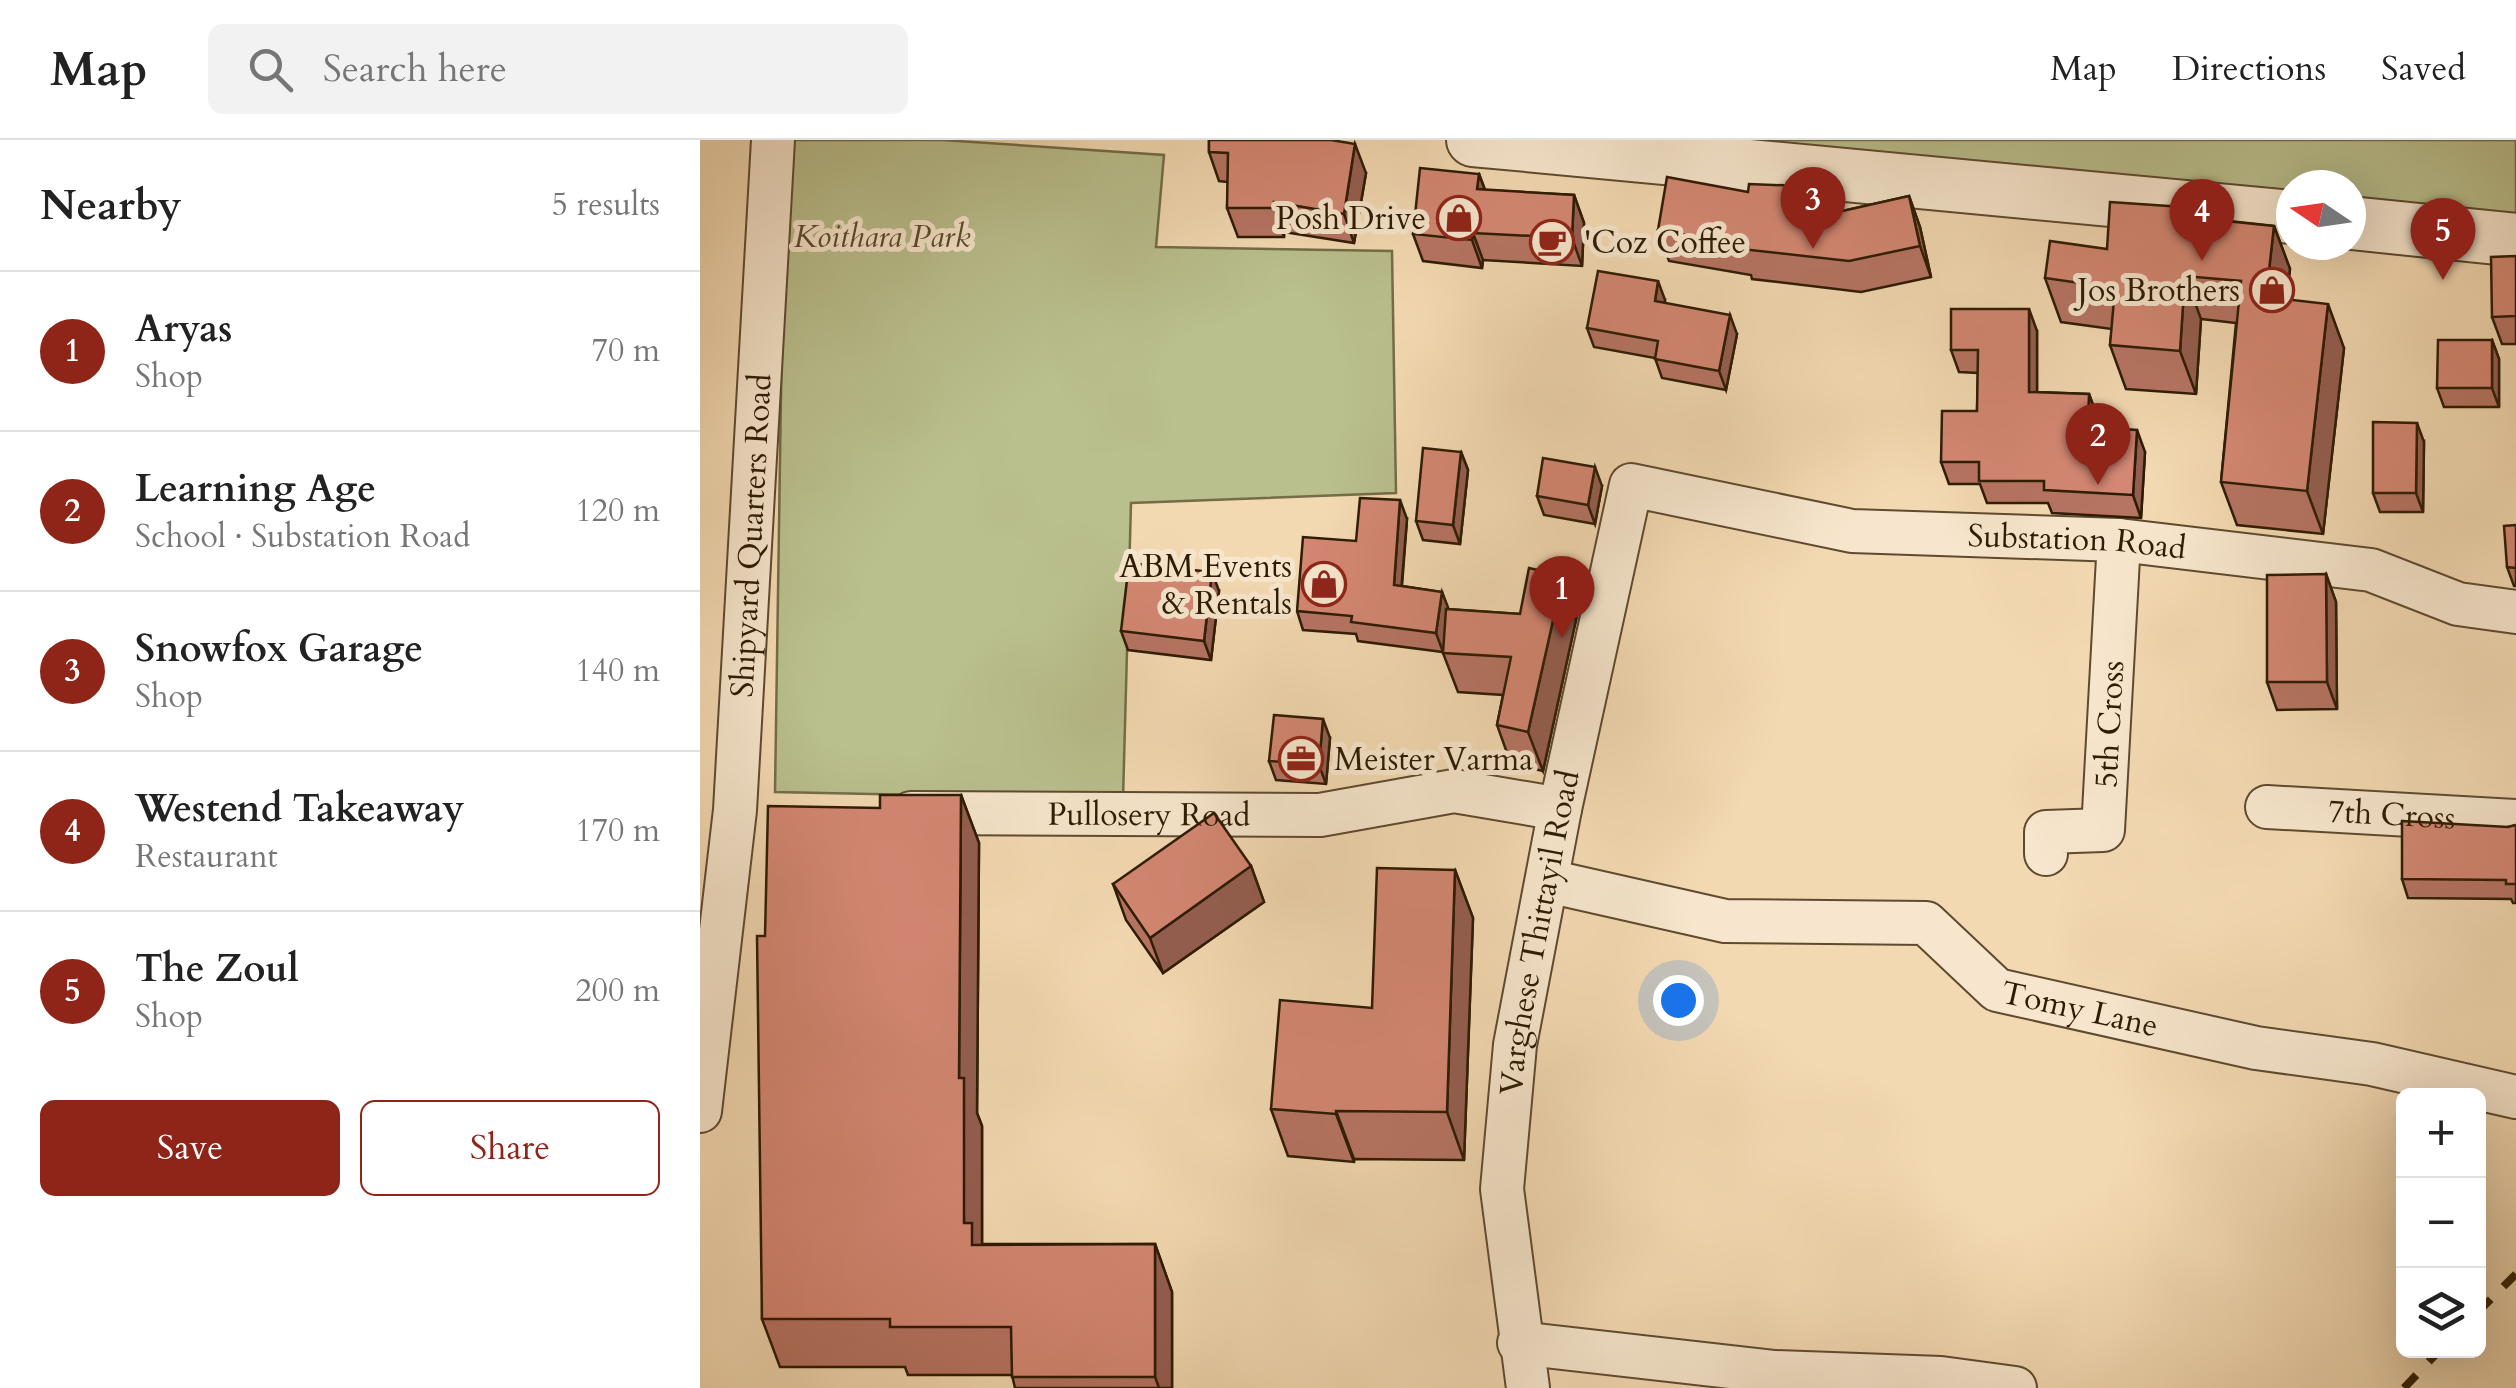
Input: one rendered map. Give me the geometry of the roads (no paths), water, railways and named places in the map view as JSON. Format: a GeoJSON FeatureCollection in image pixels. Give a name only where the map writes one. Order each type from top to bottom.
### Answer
{"type":"FeatureCollection","features":[{"type":"Feature","properties":{"kind":"street","name":"Shipyard Quarters Road"},"geometry":{"type":"LineString","coordinates":[[700,1111],[754,810],[772,140]]}},
{"type":"Feature","properties":{"kind":"street"},"geometry":{"type":"LineString","coordinates":[[1472,140],[2276,217]]}},
{"type":"Feature","properties":{"kind":"street"},"geometry":{"type":"LineString","coordinates":[[2366,225],[2516,240]]}},
{"type":"Feature","properties":{"kind":"street","name":"Substation Road"},"geometry":{"type":"LineString","coordinates":[[1631,485],[1852,532],[2118,540],[2371,570],[2458,604],[2516,612]]}},
{"type":"Feature","properties":{"kind":"street","name":"Varghese Thittayil Road"},"geometry":{"type":"LineString","coordinates":[[1528,1388],[1502,1189],[1515,1045],[1560,809],[1631,485]]}},
{"type":"Feature","properties":{"kind":"street","name":"5th Cross"},"geometry":{"type":"LineString","coordinates":[[2046,854],[2046,832],[2103,830],[2118,540]]}},
{"type":"Feature","properties":{"kind":"street","name":"Pullosery Road"},"geometry":{"type":"LineString","coordinates":[[868,812],[1320,814],[1454,791],[1560,809]]}},
{"type":"Feature","properties":{"kind":"street","name":"7th Cross"},"geometry":{"type":"LineString","coordinates":[[2267,807],[2516,820]]}},
{"type":"Feature","properties":{"kind":"street","name":"Tomy Lane"},"geometry":{"type":"LineString","coordinates":[[1548,881],[1725,921],[1926,923],[1997,990],[2256,1048],[2372,1064],[2516,1097]]}},
{"type":"Feature","properties":{"kind":"street"},"geometry":{"type":"LineString","coordinates":[[1520,1343],[1775,1372],[1940,1378],[2015,1388]]}},
{"type":"Feature","properties":{"kind":"railway"},"geometry":{"type":"LineString","coordinates":[[2486,1304],[2516,1274]]}},
{"type":"Feature","properties":{"kind":"railway"},"geometry":{"type":"LineString","coordinates":[[2404,1388],[2432,1358]]}},
{"type":"Feature","properties":{"kind":"place","name":"Posh Drive"},"geometry":{"type":"Point","coordinates":[1459,218]}},
{"type":"Feature","properties":{"kind":"place","name":"'Coz Coffee"},"geometry":{"type":"Point","coordinates":[1552,242]}},
{"type":"Feature","properties":{"kind":"place","name":"Snowfox Garage"},"geometry":{"type":"Point","coordinates":[1813,249]}},
{"type":"Feature","properties":{"kind":"place","name":"Westend Takeaway"},"geometry":{"type":"Point","coordinates":[2202,261]}},
{"type":"Feature","properties":{"kind":"place","name":"The Zoul"},"geometry":{"type":"Point","coordinates":[2443,280]}},
{"type":"Feature","properties":{"kind":"place","name":"Jos Brothers"},"geometry":{"type":"Point","coordinates":[2272,290]}},
{"type":"Feature","properties":{"kind":"place","name":"Learning Age"},"geometry":{"type":"Point","coordinates":[2098,485]}},
{"type":"Feature","properties":{"kind":"place","name":"ABM Events & Rentals"},"geometry":{"type":"Point","coordinates":[1324,584]}},
{"type":"Feature","properties":{"kind":"place","name":"Aryas"},"geometry":{"type":"Point","coordinates":[1562,638]}},
{"type":"Feature","properties":{"kind":"place","name":"Meister Varma"},"geometry":{"type":"Point","coordinates":[1301,759]}},
{"type":"Feature","properties":{"kind":"park label","name":"Koithara Park"},"geometry":{"type":"Point","coordinates":[882,236]}}]}
